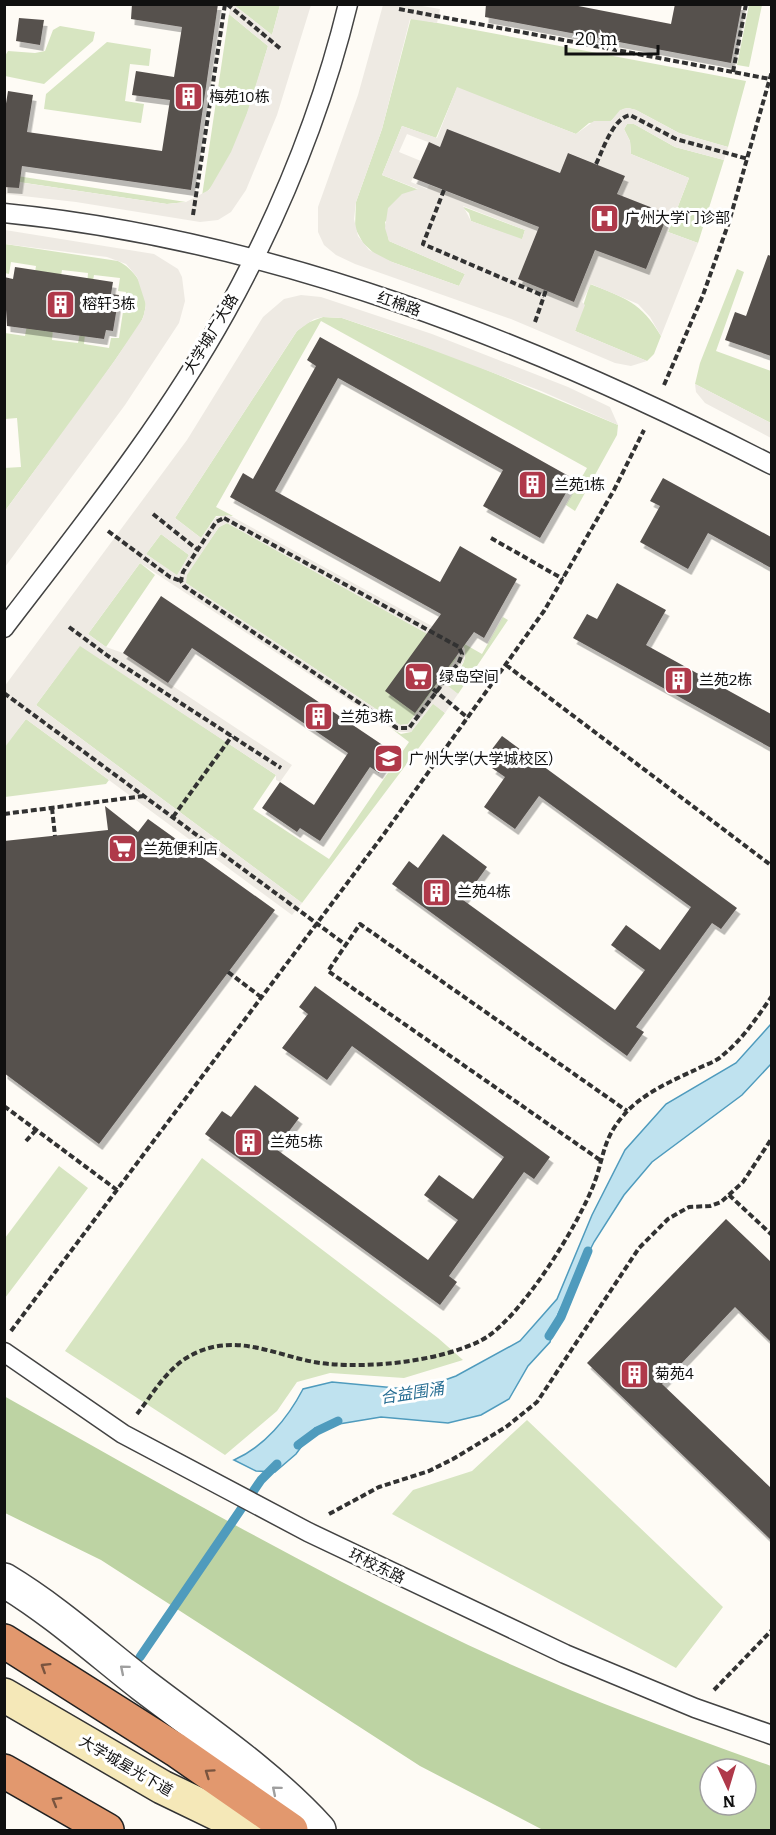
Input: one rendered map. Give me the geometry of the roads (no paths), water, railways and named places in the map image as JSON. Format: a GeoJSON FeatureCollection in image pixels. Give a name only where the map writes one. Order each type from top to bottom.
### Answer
{"type":"FeatureCollection","features":[{"type":"Feature","properties":{"kind":"highway"},"geometry":{"type":"LineString","coordinates":[[4,1641],[176,1750],[291,1830]]}},
{"type":"Feature","properties":{"kind":"highway"},"geometry":{"type":"LineString","coordinates":[[4,1771],[106,1830]]}},
{"type":"Feature","properties":{"kind":"main road","name":"大学城星光下道"},"geometry":{"type":"LineString","coordinates":[[4,1695],[162,1788],[251,1830]]}},
{"type":"Feature","properties":{"kind":"street"},"geometry":{"type":"LineString","coordinates":[[4,1580],[56,1615],[201,1728],[300,1809],[319,1830]]}},
{"type":"Feature","properties":{"kind":"lane","name":"大学城广大路"},"geometry":{"type":"LineString","coordinates":[[4,628],[89,516],[208,342],[274,217],[313,122],[348,4]]}},
{"type":"Feature","properties":{"kind":"lane","name":"红棉路"},"geometry":{"type":"LineString","coordinates":[[4,213],[155,235],[253,258],[446,320],[551,360],[656,406],[771,465]]}},
{"type":"Feature","properties":{"kind":"lane","name":"环校东路"},"geometry":{"type":"LineString","coordinates":[[4,1353],[123,1434],[308,1532],[565,1654],[695,1708],[771,1735]]}},
{"type":"Feature","properties":{"kind":"water"},"geometry":{"type":"Polygon","coordinates":[[[771,1024],[771,1064],[742,1095],[652,1162],[624,1195],[594,1242],[558,1314],[550,1342],[528,1366],[509,1399],[481,1415],[448,1423],[381,1417],[315,1428],[296,1454],[275,1472],[256,1471],[234,1460],[255,1448],[274,1430],[303,1389],[332,1382],[417,1390],[456,1376],[520,1341],[557,1299],[592,1215],[625,1150],[666,1104],[736,1063],[771,1024]]]}},
{"type":"Feature","properties":{"kind":"waterway","name":"合益围涌"},"geometry":{"type":"LineString","coordinates":[[549,1336],[561,1317],[588,1251]]}},
{"type":"Feature","properties":{"kind":"waterway","name":"合益围涌"},"geometry":{"type":"LineString","coordinates":[[298,1445],[317,1431],[338,1421]]}},
{"type":"Feature","properties":{"kind":"waterway","name":"合益围涌"},"geometry":{"type":"LineString","coordinates":[[140,1657],[261,1480],[277,1464]]}},
{"type":"Feature","properties":{"kind":"place","name":"梅苑10栋"},"geometry":{"type":"Point","coordinates":[188,97]}},
{"type":"Feature","properties":{"kind":"place","name":"广州大学门诊部"},"geometry":{"type":"Point","coordinates":[604,218]}},
{"type":"Feature","properties":{"kind":"place","name":"榕轩3栋"},"geometry":{"type":"Point","coordinates":[61,304]}},
{"type":"Feature","properties":{"kind":"place","name":"兰苑1栋"},"geometry":{"type":"Point","coordinates":[533,485]}},
{"type":"Feature","properties":{"kind":"place","name":"绿岛空间"},"geometry":{"type":"Point","coordinates":[418,677]}},
{"type":"Feature","properties":{"kind":"place","name":"兰苑2栋"},"geometry":{"type":"Point","coordinates":[678,680]}},
{"type":"Feature","properties":{"kind":"place","name":"兰苑3栋"},"geometry":{"type":"Point","coordinates":[319,717]}},
{"type":"Feature","properties":{"kind":"place","name":"广州大学(大学城校区)"},"geometry":{"type":"Point","coordinates":[388,759]}},
{"type":"Feature","properties":{"kind":"place","name":"兰苑便利店"},"geometry":{"type":"Point","coordinates":[122,849]}},
{"type":"Feature","properties":{"kind":"place","name":"兰苑4栋"},"geometry":{"type":"Point","coordinates":[436,892]}},
{"type":"Feature","properties":{"kind":"place","name":"兰苑5栋"},"geometry":{"type":"Point","coordinates":[249,1142]}},
{"type":"Feature","properties":{"kind":"place","name":"菊苑4"},"geometry":{"type":"Point","coordinates":[634,1374]}}]}
